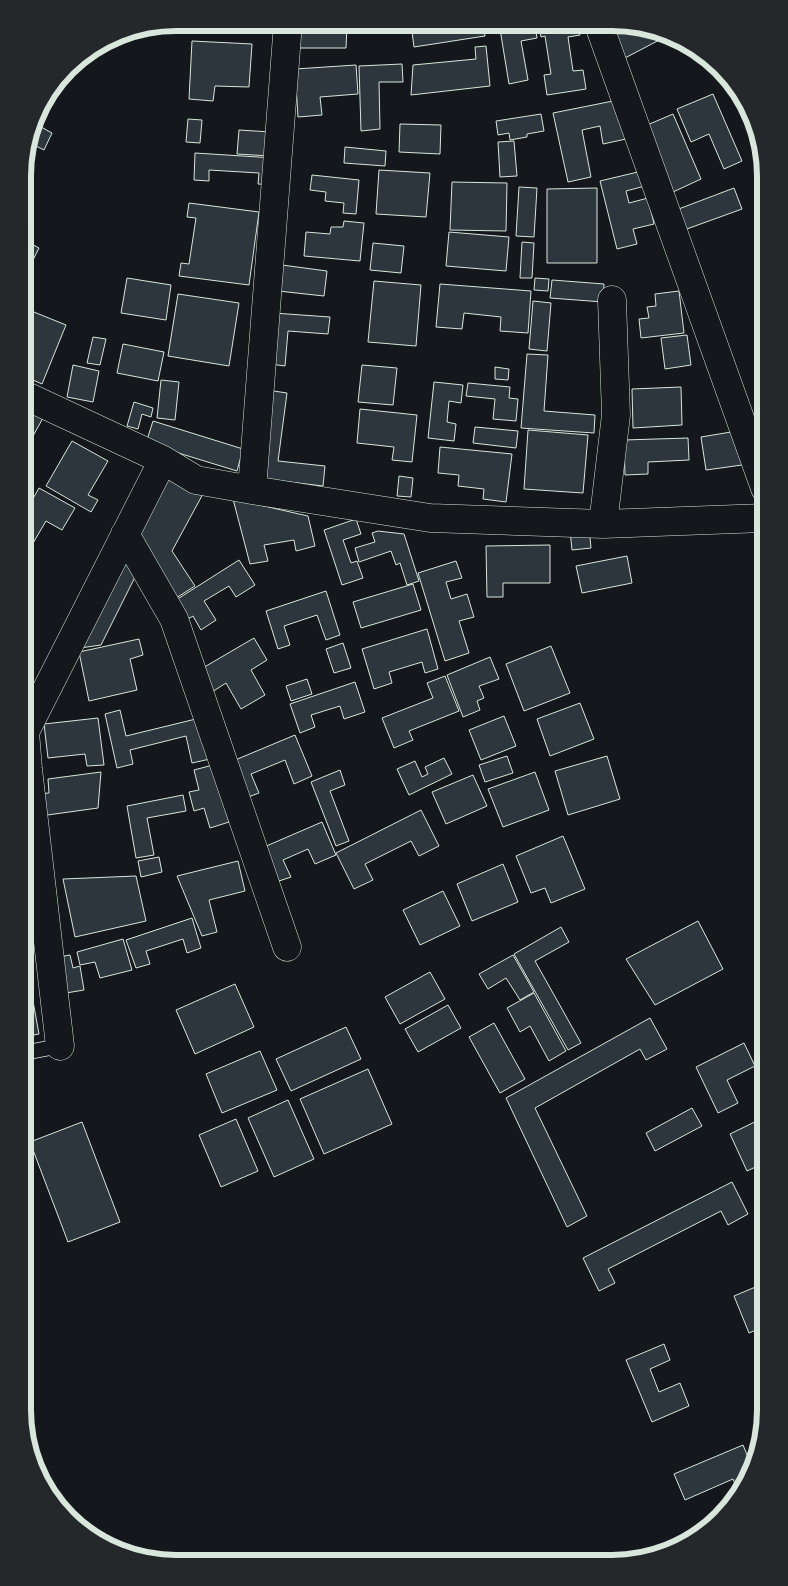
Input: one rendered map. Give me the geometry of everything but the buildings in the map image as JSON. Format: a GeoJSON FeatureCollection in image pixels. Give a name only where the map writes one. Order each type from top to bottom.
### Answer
{"type":"FeatureCollection","features":[{"type":"Feature","properties":{"kind":"street"},"geometry":{"type":"LineString","coordinates":[[601,31],[757,465]]}},
{"type":"Feature","properties":{"kind":"street"},"geometry":{"type":"LineString","coordinates":[[252,490],[287,32]]}},
{"type":"Feature","properties":{"kind":"street"},"geometry":{"type":"LineString","coordinates":[[603,524],[616,415],[612,300]]}},
{"type":"Feature","properties":{"kind":"street"},"geometry":{"type":"LineString","coordinates":[[32,399],[162,460],[196,480],[252,490],[430,518],[603,524],[757,518]]}},
{"type":"Feature","properties":{"kind":"street"},"geometry":{"type":"LineString","coordinates":[[32,719],[162,460]]}},
{"type":"Feature","properties":{"kind":"street"},"geometry":{"type":"LineString","coordinates":[[125,534],[174,619],[287,946]]}},
{"type":"Feature","properties":{"kind":"street"},"geometry":{"type":"LineString","coordinates":[[31,799],[60,1046]]}},
{"type":"Feature","properties":{"kind":"lane"},"geometry":{"type":"LineString","coordinates":[[31,1051],[60,1046]]}}]}
